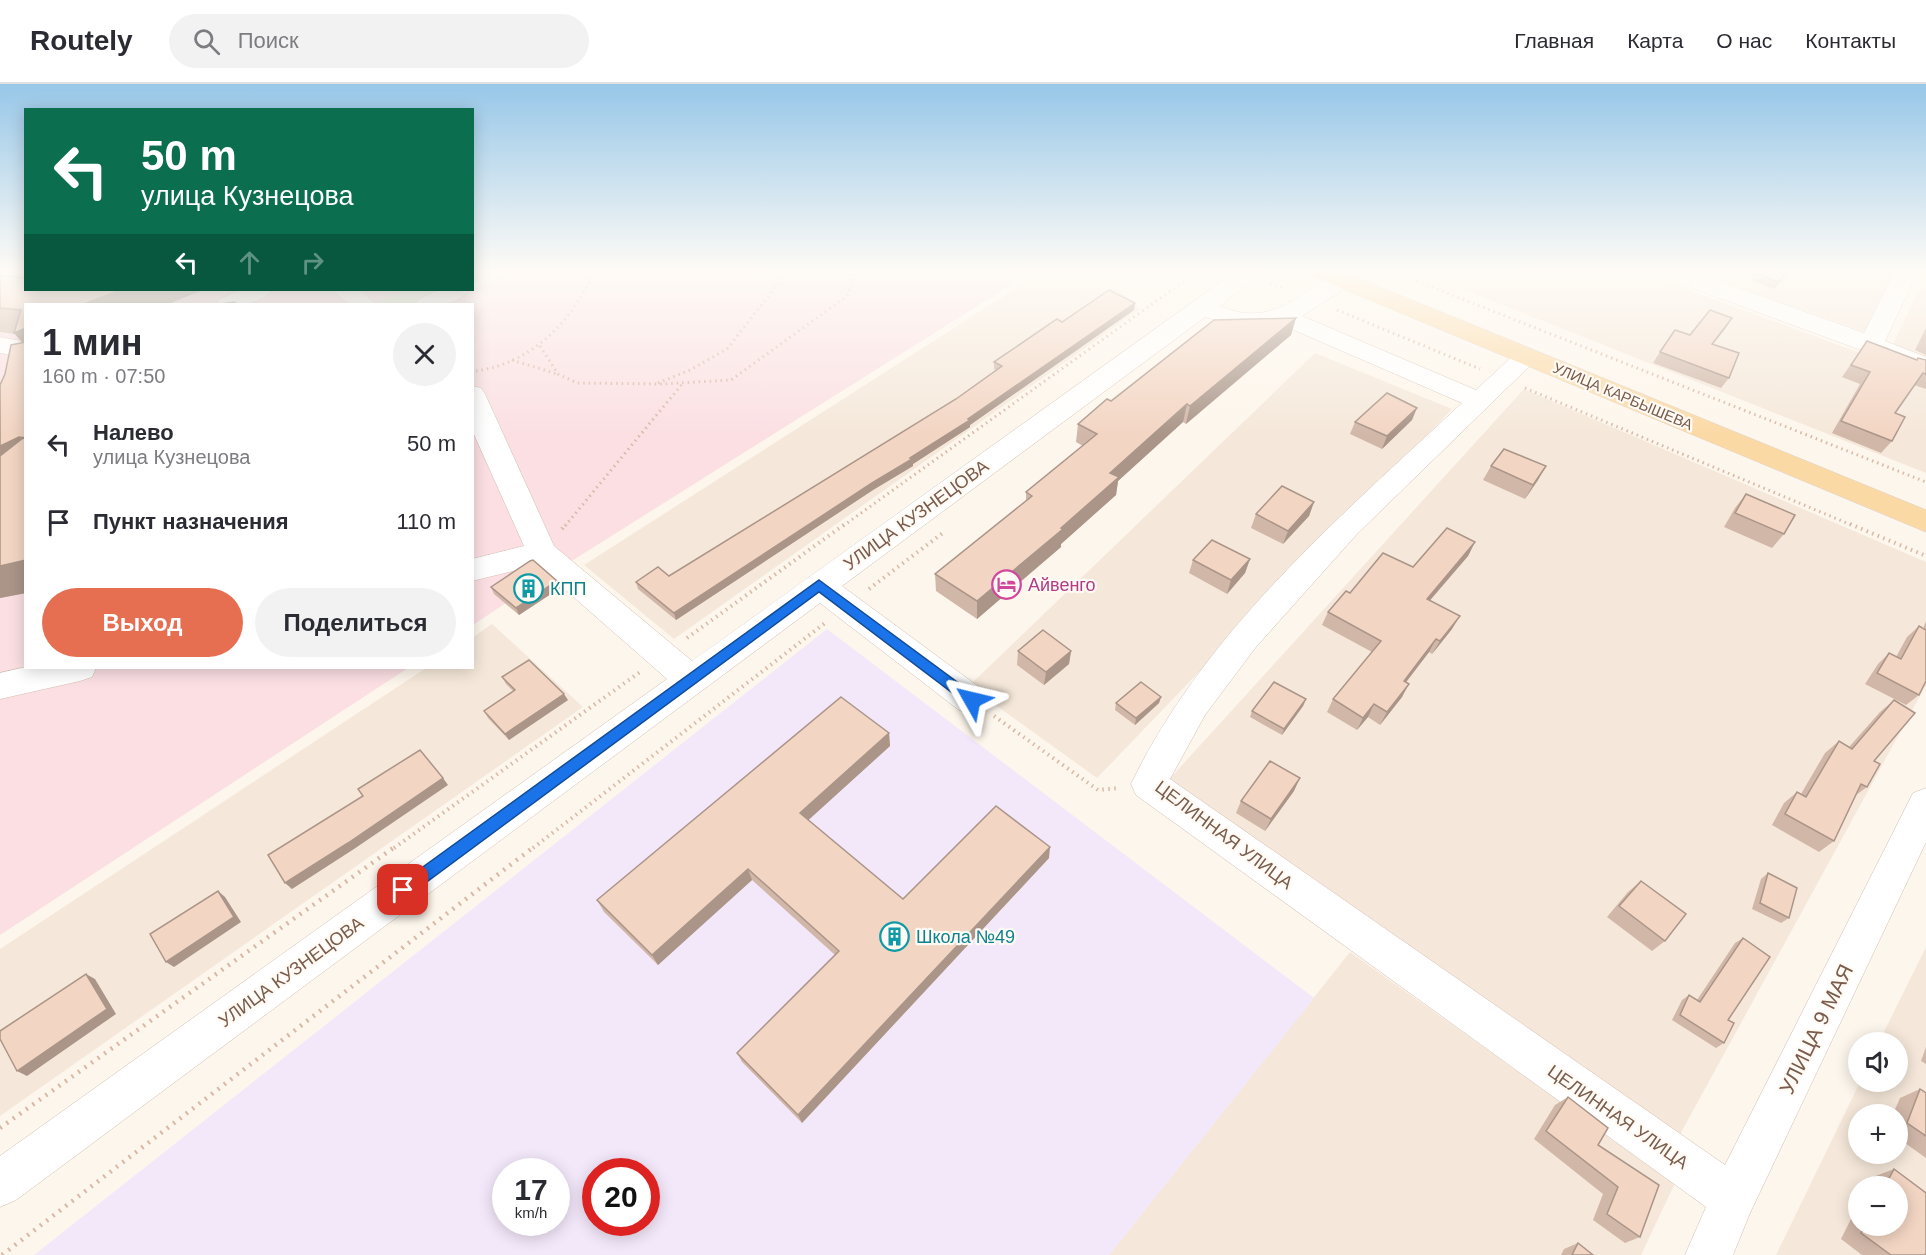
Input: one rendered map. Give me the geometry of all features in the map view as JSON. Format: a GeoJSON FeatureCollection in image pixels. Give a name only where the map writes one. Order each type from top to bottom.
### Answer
{"type":"FeatureCollection","features":[{"type":"Feature","properties":{"kind":"main road","name":"УЛИЦА КАРБЫШЕВА"},"geometry":{"type":"LineString","coordinates":[[1413,326],[1503,379],[1926,522]]}},
{"type":"Feature","properties":{"kind":"street","name":"УЛИЦА КУЗНЕЦОВА"},"geometry":{"type":"LineString","coordinates":[[0,1184],[1177,326]]}},
{"type":"Feature","properties":{"kind":"street"},"geometry":{"type":"LineString","coordinates":[[1317,326],[1503,379]]}},
{"type":"Feature","properties":{"kind":"street"},"geometry":{"type":"LineString","coordinates":[[1820,326],[1926,366]]}},
{"type":"Feature","properties":{"kind":"street"},"geometry":{"type":"LineString","coordinates":[[1871,344],[1880,326]]}},
{"type":"Feature","properties":{"kind":"street"},"geometry":{"type":"LineString","coordinates":[[0,345],[24,349],[24,371]]}},
{"type":"Feature","properties":{"kind":"street","name":"ЦЕЛИННАЯ УЛИЦА"},"geometry":{"type":"LineString","coordinates":[[1503,379],[1347,527],[1245,638],[1193,705],[1149,784],[1733,1198]]}},
{"type":"Feature","properties":{"kind":"street"},"geometry":{"type":"LineString","coordinates":[[474,403],[542,553],[691,680]]}},
{"type":"Feature","properties":{"kind":"street"},"geometry":{"type":"LineString","coordinates":[[474,570],[542,553]]}},
{"type":"Feature","properties":{"kind":"street"},"geometry":{"type":"LineString","coordinates":[[819,585],[972,700]]}},
{"type":"Feature","properties":{"kind":"street"},"geometry":{"type":"LineString","coordinates":[[0,687],[76,669]]}},
{"type":"Feature","properties":{"kind":"street","name":"УЛИЦА 9 МАЯ"},"geometry":{"type":"LineString","coordinates":[[1709,1255],[1733,1198],[1915,853],[1926,804]]}},
{"type":"Feature","properties":{"kind":"path"},"geometry":{"type":"LineString","coordinates":[[474,372],[497,368],[540,346],[558,326]]}},
{"type":"Feature","properties":{"kind":"path"},"geometry":{"type":"LineString","coordinates":[[654,384],[690,370],[727,349],[745,326]]}},
{"type":"Feature","properties":{"kind":"path"},"geometry":{"type":"LineString","coordinates":[[512,360],[558,374],[577,383],[654,384],[731,380],[806,326]]}},
{"type":"Feature","properties":{"kind":"path"},"geometry":{"type":"LineString","coordinates":[[0,1128],[1122,326]]}},
{"type":"Feature","properties":{"kind":"path"},"geometry":{"type":"LineString","coordinates":[[1374,326],[1926,556]]}},
{"type":"Feature","properties":{"kind":"path"},"geometry":{"type":"LineString","coordinates":[[1530,326],[1926,482]]}},
{"type":"Feature","properties":{"kind":"path"},"geometry":{"type":"LineString","coordinates":[[540,346],[558,374]]}},
{"type":"Feature","properties":{"kind":"path"},"geometry":{"type":"LineString","coordinates":[[542,553],[682,383]]}},
{"type":"Feature","properties":{"kind":"path"},"geometry":{"type":"LineString","coordinates":[[2,1255],[950,527]]}},
{"type":"Feature","properties":{"kind":"path"},"geometry":{"type":"LineString","coordinates":[[972,700],[1098,790],[1149,784]]}},
{"type":"Feature","properties":{"kind":"shaded area"},"geometry":{"type":"Polygon","coordinates":[[[0,326],[24,326],[24,669],[406,669],[0,935],[0,326]]]}},
{"type":"Feature","properties":{"kind":"shaded area"},"geometry":{"type":"Polygon","coordinates":[[[474,326],[946,326],[551,574],[564,585],[519,615],[506,603],[474,624],[474,326]]]}},
{"type":"Feature","properties":{"kind":"shaded area"},"geometry":{"type":"Polygon","coordinates":[[[958,326],[1116,326],[674,639],[584,565],[958,326]]]}},
{"type":"Feature","properties":{"kind":"shaded area"},"geometry":{"type":"Polygon","coordinates":[[[1555,326],[1786,326],[1926,377],[1926,473],[1555,326]]]}},
{"type":"Feature","properties":{"kind":"shaded area"},"geometry":{"type":"Polygon","coordinates":[[[1847,326],[1871,326],[1868,333],[1847,326]]]}},
{"type":"Feature","properties":{"kind":"shaded area"},"geometry":{"type":"Polygon","coordinates":[[[1902,326],[1926,326],[1926,357],[1893,344],[1902,326]]]}},
{"type":"Feature","properties":{"kind":"shaded area"},"geometry":{"type":"Polygon","coordinates":[[[1315,353],[1452,409],[1097,778],[969,686],[1315,353]]]}},
{"type":"Feature","properties":{"kind":"shaded area"},"geometry":{"type":"Polygon","coordinates":[[[1524,389],[1926,562],[1926,685],[1677,1140],[1164,785],[1524,389]]]}},
{"type":"Feature","properties":{"kind":"shaded area"},"geometry":{"type":"Polygon","coordinates":[[[492,624],[583,707],[0,1116],[0,949],[424,669],[474,669],[474,636],[492,624]]]}},
{"type":"Feature","properties":{"kind":"shaded area"},"geometry":{"type":"Polygon","coordinates":[[[827,629],[1314,998],[1109,1255],[34,1255],[827,629]]]}},
{"type":"Feature","properties":{"kind":"shaded area"},"geometry":{"type":"Polygon","coordinates":[[[1926,947],[1926,1255],[1776,1255],[1848,1107],[1848,1164],[1908,1164],[1908,1104],[1849,1104],[1855,1092],[1908,1092],[1908,1032],[1884,1032],[1926,947]]]}},
{"type":"Feature","properties":{"kind":"shaded area"},"geometry":{"type":"Polygon","coordinates":[[[1350,952],[1675,1183],[1641,1255],[1109,1255],[1350,952]]]}},
{"type":"Feature","properties":{"kind":"building"},"geometry":{"type":"Polygon","coordinates":[[[16,326],[24,326],[24,329],[14,333],[16,326]]]}},
{"type":"Feature","properties":{"kind":"building"},"geometry":{"type":"Polygon","coordinates":[[[1047,326],[1102,326],[968,419],[970,420],[910,458],[912,459],[674,613],[636,582],[658,567],[669,576],[956,399],[1002,366],[994,362],[1047,326]]]}},
{"type":"Feature","properties":{"kind":"building"},"geometry":{"type":"Polygon","coordinates":[[[1207,326],[1287,326],[1190,406],[1187,404],[1110,473],[1119,477],[1061,528],[1063,529],[977,601],[935,574],[1032,496],[1026,492],[1097,434],[1078,424],[1107,399],[1111,401],[1207,326]]]}},
{"type":"Feature","properties":{"kind":"building"},"geometry":{"type":"Polygon","coordinates":[[[1697,326],[1726,326],[1712,344],[1739,353],[1729,378],[1660,352],[1675,330],[1690,335],[1697,326]]]}},
{"type":"Feature","properties":{"kind":"building"},"geometry":{"type":"Polygon","coordinates":[[[1867,341],[1917,360],[1918,358],[1926,360],[1926,374],[1923,373],[1895,413],[1905,417],[1892,441],[1841,421],[1870,372],[1851,365],[1867,341]]]}},
{"type":"Feature","properties":{"kind":"building"},"geometry":{"type":"Polygon","coordinates":[[[24,342],[24,438],[19,437],[0,446],[0,385],[5,374],[11,345],[24,342]]]}},
{"type":"Feature","properties":{"kind":"building"},"geometry":{"type":"Polygon","coordinates":[[[1387,393],[1417,408],[1387,436],[1355,422],[1387,393]]]}},
{"type":"Feature","properties":{"kind":"building"},"geometry":{"type":"Polygon","coordinates":[[[24,439],[24,560],[0,566],[0,456],[24,439]]]}},
{"type":"Feature","properties":{"kind":"building"},"geometry":{"type":"Polygon","coordinates":[[[1504,449],[1546,466],[1533,485],[1491,466],[1504,449]]]}},
{"type":"Feature","properties":{"kind":"building"},"geometry":{"type":"Polygon","coordinates":[[[1282,486],[1314,502],[1288,531],[1256,514],[1282,486]]]}},
{"type":"Feature","properties":{"kind":"building"},"geometry":{"type":"Polygon","coordinates":[[[1746,494],[1795,515],[1784,534],[1735,513],[1746,494]]]}},
{"type":"Feature","properties":{"kind":"building"},"geometry":{"type":"Polygon","coordinates":[[[1447,528],[1475,542],[1427,599],[1460,616],[1440,641],[1436,639],[1404,681],[1409,684],[1387,712],[1374,704],[1363,718],[1333,699],[1381,641],[1328,612],[1346,591],[1350,593],[1383,553],[1413,567],[1447,528]]]}},
{"type":"Feature","properties":{"kind":"building"},"geometry":{"type":"Polygon","coordinates":[[[1212,540],[1250,559],[1231,580],[1193,560],[1212,540]]]}},
{"type":"Feature","properties":{"kind":"building","name":"КПП"},"geometry":{"type":"Polygon","coordinates":[[[533,560],[557,581],[516,608],[491,587],[533,560]]]}},
{"type":"Feature","properties":{"kind":"building"},"geometry":{"type":"Polygon","coordinates":[[[1919,626],[1926,630],[1926,681],[1919,695],[1877,673],[1889,653],[1901,659],[1919,626]]]}},
{"type":"Feature","properties":{"kind":"building"},"geometry":{"type":"Polygon","coordinates":[[[1043,630],[1071,651],[1046,672],[1018,651],[1043,630]]]}},
{"type":"Feature","properties":{"kind":"building"},"geometry":{"type":"Polygon","coordinates":[[[529,660],[564,694],[505,734],[484,711],[515,690],[502,677],[529,660]]]}},
{"type":"Feature","properties":{"kind":"building"},"geometry":{"type":"Polygon","coordinates":[[[1141,682],[1161,697],[1136,718],[1116,703],[1141,682]]]}},
{"type":"Feature","properties":{"kind":"building"},"geometry":{"type":"Polygon","coordinates":[[[1274,682],[1306,699],[1284,729],[1252,711],[1274,682]]]}},
{"type":"Feature","properties":{"kind":"building","name":"Школа №49"},"geometry":{"type":"Polygon","coordinates":[[[841,697],[889,733],[800,813],[903,899],[996,806],[1050,847],[798,1115],[737,1053],[839,951],[748,869],[652,955],[597,900],[841,697]]]}},
{"type":"Feature","properties":{"kind":"building"},"geometry":{"type":"Polygon","coordinates":[[[1894,700],[1915,713],[1874,761],[1880,764],[1867,787],[1861,784],[1834,841],[1785,814],[1797,792],[1806,797],[1839,741],[1852,749],[1894,700]]]}},
{"type":"Feature","properties":{"kind":"building"},"geometry":{"type":"Polygon","coordinates":[[[420,750],[443,778],[285,883],[268,855],[363,796],[358,789],[420,750]]]}},
{"type":"Feature","properties":{"kind":"building"},"geometry":{"type":"Polygon","coordinates":[[[1270,761],[1300,778],[1271,819],[1241,801],[1270,761]]]}},
{"type":"Feature","properties":{"kind":"building"},"geometry":{"type":"Polygon","coordinates":[[[1768,873],[1797,888],[1789,918],[1760,903],[1768,873]]]}},
{"type":"Feature","properties":{"kind":"building"},"geometry":{"type":"Polygon","coordinates":[[[1641,881],[1686,914],[1665,941],[1619,906],[1641,881]]]}},
{"type":"Feature","properties":{"kind":"building"},"geometry":{"type":"Polygon","coordinates":[[[218,891],[234,917],[166,962],[150,934],[218,891]]]}},
{"type":"Feature","properties":{"kind":"building"},"geometry":{"type":"Polygon","coordinates":[[[1743,938],[1770,957],[1728,1020],[1734,1023],[1724,1043],[1680,1015],[1689,995],[1700,1002],[1743,938]]]}},
{"type":"Feature","properties":{"kind":"building"},"geometry":{"type":"Polygon","coordinates":[[[86,974],[107,1009],[17,1071],[0,1039],[0,1031],[86,974]]]}},
{"type":"Feature","properties":{"kind":"building"},"geometry":{"type":"Polygon","coordinates":[[[1920,1089],[1926,1093],[1926,1136],[1908,1124],[1920,1089]]]}},
{"type":"Feature","properties":{"kind":"building"},"geometry":{"type":"Polygon","coordinates":[[[1568,1097],[1608,1128],[1598,1145],[1659,1185],[1640,1237],[1607,1214],[1618,1187],[1546,1131],[1568,1097]]]}},
{"type":"Feature","properties":{"kind":"building"},"geometry":{"type":"Polygon","coordinates":[[[1894,1169],[1903,1176],[1890,1176],[1894,1169]]]}},
{"type":"Feature","properties":{"kind":"building"},"geometry":{"type":"Polygon","coordinates":[[[1908,1180],[1926,1193],[1926,1253],[1925,1255],[1891,1255],[1865,1236],[1908,1236],[1908,1180]]]}},
{"type":"Feature","properties":{"kind":"building"},"geometry":{"type":"Polygon","coordinates":[[[1578,1243],[1593,1255],[1572,1255],[1578,1243]]]}},
{"type":"Feature","properties":{"kind":"place","name":"Айвенго"},"geometry":{"type":"Point","coordinates":[1007,585]}},
{"type":"Feature","properties":{"kind":"place","name":"КПП"},"geometry":{"type":"Point","coordinates":[529,589]}},
{"type":"Feature","properties":{"kind":"place","name":"Школа №49"},"geometry":{"type":"Point","coordinates":[895,937]}},
{"type":"Feature","properties":{"kind":"route"},"geometry":{"type":"LineString","coordinates":[[403,890],[819,585],[972,700]]}}]}
